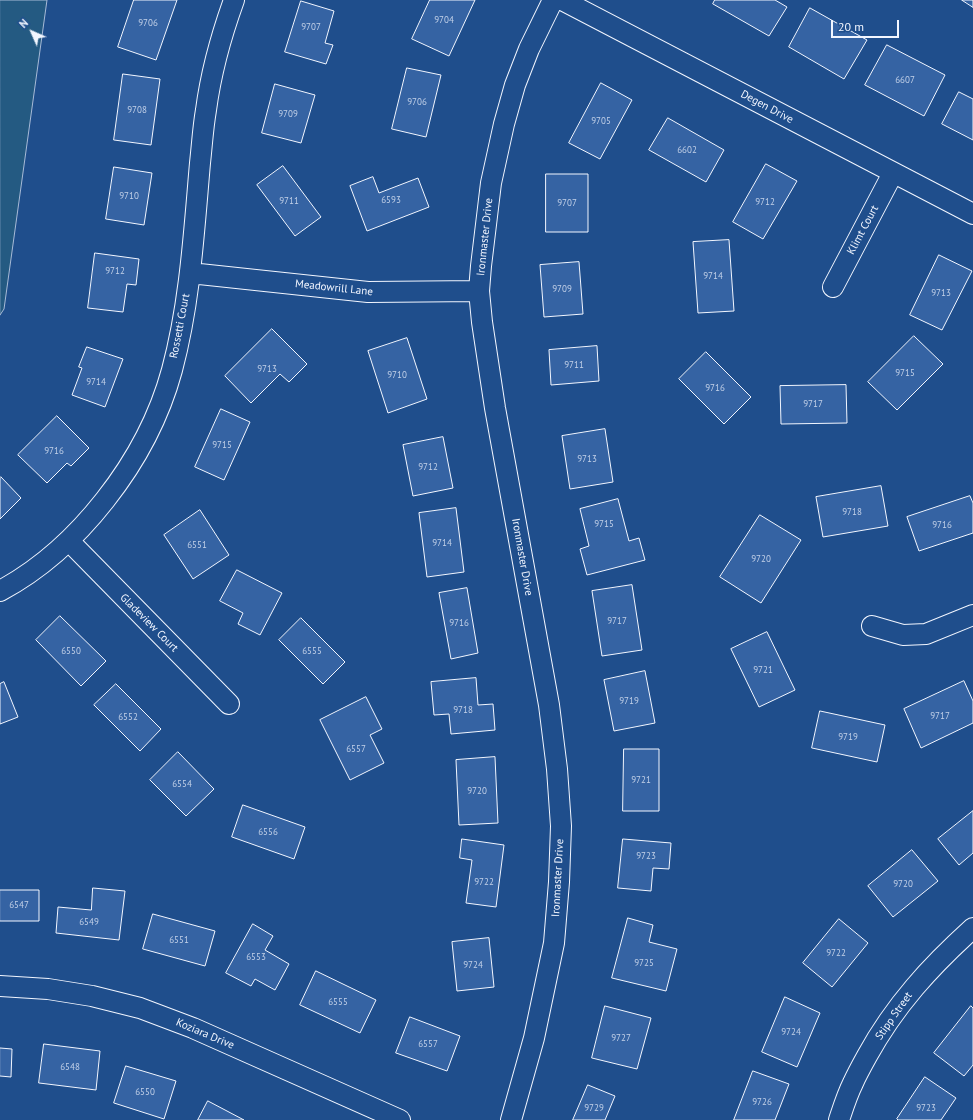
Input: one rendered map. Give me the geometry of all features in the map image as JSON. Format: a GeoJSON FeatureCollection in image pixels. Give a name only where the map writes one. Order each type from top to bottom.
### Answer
{"type":"FeatureCollection","features":[{"type":"Feature","properties":{"kind":"street","name":"Rossetti Court"},"geometry":{"type":"LineString","coordinates":[[0,591],[41,564],[69,541],[89,520],[119,481],[139,449],[156,414],[171,371],[182,325],[190,273],[206,110],[214,65],[224,27],[234,0]]}},
{"type":"Feature","properties":{"kind":"street","name":"Ironmaster Drive"},"geometry":{"type":"LineString","coordinates":[[511,1120],[534,1038],[554,943],[559,882],[561,826],[557,769],[549,705],[495,408],[482,322],[480,291],[481,266],[491,183],[504,124],[529,49],[553,0]]}},
{"type":"Feature","properties":{"kind":"street","name":"Degen Drive"},"geometry":{"type":"LineString","coordinates":[[562,0],[973,214]]}},
{"type":"Feature","properties":{"kind":"street","name":"Klimt Court"},"geometry":{"type":"LineString","coordinates":[[833,288],[893,173]]}},
{"type":"Feature","properties":{"kind":"street","name":"Meadowrill Lane"},"geometry":{"type":"LineString","coordinates":[[190,273],[368,292],[480,291]]}},
{"type":"Feature","properties":{"kind":"street","name":"Gladeview Court"},"geometry":{"type":"LineString","coordinates":[[69,541],[229,704]]}},
{"type":"Feature","properties":{"kind":"street"},"geometry":{"type":"LineString","coordinates":[[872,626],[903,635],[926,634],[973,615]]}},
{"type":"Feature","properties":{"kind":"street","name":"Stipp Street"},"geometry":{"type":"LineString","coordinates":[[839,1120],[853,1082],[880,1033],[898,1006],[936,962],[973,928]]}},
{"type":"Feature","properties":{"kind":"street","name":"Koziara Drive"},"geometry":{"type":"LineString","coordinates":[[0,986],[48,989],[92,996],[140,1008],[193,1028],[400,1120]]}},
{"type":"Feature","properties":{"kind":"shaded area"},"geometry":{"type":"Polygon","coordinates":[[[0,0],[47,0],[4,309],[0,315],[0,0]]]}},
{"type":"Feature","properties":{"kind":"building"},"geometry":{"type":"Polygon","coordinates":[[[134,0],[177,0],[156,60],[118,47],[134,0]]]}},
{"type":"Feature","properties":{"kind":"building"},"geometry":{"type":"Polygon","coordinates":[[[430,0],[475,0],[449,56],[412,39],[430,0]]]}},
{"type":"Feature","properties":{"kind":"building"},"geometry":{"type":"Polygon","coordinates":[[[715,0],[775,0],[787,7],[769,36],[713,4],[715,0]]]}},
{"type":"Feature","properties":{"kind":"building"},"geometry":{"type":"Polygon","coordinates":[[[962,0],[973,0],[973,7],[962,0]]]}},
{"type":"Feature","properties":{"kind":"building"},"geometry":{"type":"Polygon","coordinates":[[[301,1],[334,11],[325,43],[333,45],[326,64],[285,52],[301,1]]]}},
{"type":"Feature","properties":{"kind":"building"},"geometry":{"type":"Polygon","coordinates":[[[810,8],[867,40],[844,79],[789,47],[810,8]]]}},
{"type":"Feature","properties":{"kind":"building"},"geometry":{"type":"Polygon","coordinates":[[[887,45],[945,75],[924,116],[865,85],[887,45]]]}},
{"type":"Feature","properties":{"kind":"building"},"geometry":{"type":"Polygon","coordinates":[[[407,68],[441,75],[426,137],[392,129],[407,68]]]}},
{"type":"Feature","properties":{"kind":"building"},"geometry":{"type":"Polygon","coordinates":[[[123,74],[160,79],[151,145],[114,140],[123,74]]]}},
{"type":"Feature","properties":{"kind":"building"},"geometry":{"type":"Polygon","coordinates":[[[601,83],[632,100],[600,159],[569,143],[601,83]]]}},
{"type":"Feature","properties":{"kind":"building"},"geometry":{"type":"Polygon","coordinates":[[[275,84],[315,95],[301,143],[262,133],[275,84]]]}},
{"type":"Feature","properties":{"kind":"building"},"geometry":{"type":"Polygon","coordinates":[[[959,92],[973,99],[973,140],[942,124],[959,92]]]}},
{"type":"Feature","properties":{"kind":"building"},"geometry":{"type":"Polygon","coordinates":[[[668,118],[724,150],[706,182],[649,150],[668,118]]]}},
{"type":"Feature","properties":{"kind":"building"},"geometry":{"type":"Polygon","coordinates":[[[766,164],[797,181],[763,239],[733,222],[766,164]]]}},
{"type":"Feature","properties":{"kind":"building"},"geometry":{"type":"Polygon","coordinates":[[[283,166],[321,217],[295,236],[257,185],[283,166]]]}},
{"type":"Feature","properties":{"kind":"building"},"geometry":{"type":"Polygon","coordinates":[[[114,167],[152,173],[144,225],[106,219],[114,167]]]}},
{"type":"Feature","properties":{"kind":"building"},"geometry":{"type":"Polygon","coordinates":[[[546,174],[588,174],[588,232],[546,232],[546,174]]]}},
{"type":"Feature","properties":{"kind":"building"},"geometry":{"type":"Polygon","coordinates":[[[373,177],[379,193],[418,178],[429,207],[367,231],[350,186],[373,177]]]}},
{"type":"Feature","properties":{"kind":"building"},"geometry":{"type":"Polygon","coordinates":[[[729,240],[734,311],[698,313],[693,242],[729,240]]]}},
{"type":"Feature","properties":{"kind":"building"},"geometry":{"type":"Polygon","coordinates":[[[95,253],[139,259],[136,285],[127,284],[123,312],[88,308],[95,253]]]}},
{"type":"Feature","properties":{"kind":"building"},"geometry":{"type":"Polygon","coordinates":[[[939,255],[972,271],[942,330],[910,315],[939,255]]]}},
{"type":"Feature","properties":{"kind":"building"},"geometry":{"type":"Polygon","coordinates":[[[579,262],[583,314],[544,317],[540,265],[579,262]]]}},
{"type":"Feature","properties":{"kind":"building"},"geometry":{"type":"Polygon","coordinates":[[[272,329],[307,364],[289,382],[280,374],[251,403],[225,376],[272,329]]]}},
{"type":"Feature","properties":{"kind":"building"},"geometry":{"type":"Polygon","coordinates":[[[914,336],[943,364],[897,410],[868,382],[914,336]]]}},
{"type":"Feature","properties":{"kind":"building"},"geometry":{"type":"Polygon","coordinates":[[[407,338],[427,399],[388,413],[368,351],[407,338]]]}},
{"type":"Feature","properties":{"kind":"building"},"geometry":{"type":"Polygon","coordinates":[[[597,346],[599,381],[551,385],[549,350],[597,346]]]}},
{"type":"Feature","properties":{"kind":"building"},"geometry":{"type":"Polygon","coordinates":[[[87,347],[123,359],[105,407],[72,395],[82,368],[79,367],[87,347]]]}},
{"type":"Feature","properties":{"kind":"building"},"geometry":{"type":"Polygon","coordinates":[[[706,352],[751,397],[724,424],[679,379],[706,352]]]}},
{"type":"Feature","properties":{"kind":"building"},"geometry":{"type":"Polygon","coordinates":[[[846,385],[847,423],[781,424],[780,386],[846,385]]]}},
{"type":"Feature","properties":{"kind":"building"},"geometry":{"type":"Polygon","coordinates":[[[221,409],[250,422],[224,480],[195,467],[221,409]]]}},
{"type":"Feature","properties":{"kind":"building"},"geometry":{"type":"Polygon","coordinates":[[[57,416],[89,448],[71,466],[67,463],[47,483],[18,455],[57,416]]]}},
{"type":"Feature","properties":{"kind":"building"},"geometry":{"type":"Polygon","coordinates":[[[605,429],[613,482],[570,489],[562,436],[605,429]]]}},
{"type":"Feature","properties":{"kind":"building"},"geometry":{"type":"Polygon","coordinates":[[[443,437],[453,488],[413,496],[403,445],[443,437]]]}},
{"type":"Feature","properties":{"kind":"building"},"geometry":{"type":"Polygon","coordinates":[[[1,477],[21,498],[0,519],[0,478],[1,477]]]}},
{"type":"Feature","properties":{"kind":"building"},"geometry":{"type":"Polygon","coordinates":[[[881,486],[888,526],[823,537],[816,497],[881,486]]]}},
{"type":"Feature","properties":{"kind":"building"},"geometry":{"type":"Polygon","coordinates":[[[970,496],[973,503],[973,533],[919,551],[907,517],[970,496]]]}},
{"type":"Feature","properties":{"kind":"building"},"geometry":{"type":"Polygon","coordinates":[[[618,499],[629,541],[639,538],[645,560],[587,575],[580,549],[589,546],[580,509],[618,499]]]}},
{"type":"Feature","properties":{"kind":"building"},"geometry":{"type":"Polygon","coordinates":[[[456,508],[464,572],[427,577],[419,513],[456,508]]]}},
{"type":"Feature","properties":{"kind":"building"},"geometry":{"type":"Polygon","coordinates":[[[200,510],[229,555],[193,579],[164,535],[200,510]]]}},
{"type":"Feature","properties":{"kind":"building"},"geometry":{"type":"Polygon","coordinates":[[[760,515],[801,540],[761,603],[720,577],[760,515]]]}},
{"type":"Feature","properties":{"kind":"building"},"geometry":{"type":"Polygon","coordinates":[[[237,570],[282,593],[260,635],[238,624],[243,613],[220,601],[237,570]]]}},
{"type":"Feature","properties":{"kind":"building"},"geometry":{"type":"Polygon","coordinates":[[[632,585],[642,650],[602,656],[592,591],[632,585]]]}},
{"type":"Feature","properties":{"kind":"building"},"geometry":{"type":"Polygon","coordinates":[[[467,588],[478,653],[451,659],[439,593],[467,588]]]}},
{"type":"Feature","properties":{"kind":"building"},"geometry":{"type":"Polygon","coordinates":[[[60,616],[106,661],[81,686],[36,640],[60,616]]]}},
{"type":"Feature","properties":{"kind":"building"},"geometry":{"type":"Polygon","coordinates":[[[301,618],[345,662],[323,684],[279,640],[301,618]]]}},
{"type":"Feature","properties":{"kind":"building"},"geometry":{"type":"Polygon","coordinates":[[[767,632],[795,690],[759,707],[731,649],[767,632]]]}},
{"type":"Feature","properties":{"kind":"building"},"geometry":{"type":"Polygon","coordinates":[[[645,671],[655,723],[614,731],[604,680],[645,671]]]}},
{"type":"Feature","properties":{"kind":"building"},"geometry":{"type":"Polygon","coordinates":[[[476,678],[478,705],[493,704],[495,730],[451,734],[449,714],[434,715],[431,682],[476,678]]]}},
{"type":"Feature","properties":{"kind":"building"},"geometry":{"type":"Polygon","coordinates":[[[964,681],[973,701],[973,723],[921,748],[904,709],[964,681]]]}},
{"type":"Feature","properties":{"kind":"building"},"geometry":{"type":"Polygon","coordinates":[[[4,682],[18,717],[0,724],[0,684],[4,682]]]}},
{"type":"Feature","properties":{"kind":"building"},"geometry":{"type":"Polygon","coordinates":[[[116,684],[161,729],[140,751],[94,705],[116,684]]]}},
{"type":"Feature","properties":{"kind":"building"},"geometry":{"type":"Polygon","coordinates":[[[366,697],[382,729],[370,735],[384,763],[350,780],[320,720],[366,697]]]}},
{"type":"Feature","properties":{"kind":"building"},"geometry":{"type":"Polygon","coordinates":[[[820,711],[885,725],[877,762],[812,748],[820,711]]]}},
{"type":"Feature","properties":{"kind":"building"},"geometry":{"type":"Polygon","coordinates":[[[624,749],[659,749],[659,811],[623,811],[624,749]]]}},
{"type":"Feature","properties":{"kind":"building"},"geometry":{"type":"Polygon","coordinates":[[[178,752],[214,789],[186,816],[150,780],[178,752]]]}},
{"type":"Feature","properties":{"kind":"building"},"geometry":{"type":"Polygon","coordinates":[[[495,757],[498,823],[459,825],[456,760],[495,757]]]}},
{"type":"Feature","properties":{"kind":"building"},"geometry":{"type":"Polygon","coordinates":[[[243,805],[305,827],[294,859],[232,837],[243,805]]]}},
{"type":"Feature","properties":{"kind":"building"},"geometry":{"type":"Polygon","coordinates":[[[973,811],[973,853],[959,865],[938,839],[973,811]]]}},
{"type":"Feature","properties":{"kind":"building"},"geometry":{"type":"Polygon","coordinates":[[[462,839],[504,845],[496,907],[466,903],[472,860],[460,858],[462,839]]]}},
{"type":"Feature","properties":{"kind":"building"},"geometry":{"type":"Polygon","coordinates":[[[623,839],[671,843],[669,869],[653,868],[651,891],[618,888],[623,839]]]}},
{"type":"Feature","properties":{"kind":"building"},"geometry":{"type":"Polygon","coordinates":[[[912,850],[938,881],[893,917],[868,886],[912,850]]]}},
{"type":"Feature","properties":{"kind":"building"},"geometry":{"type":"Polygon","coordinates":[[[93,888],[125,891],[119,940],[56,933],[58,907],[91,910],[93,888]]]}},
{"type":"Feature","properties":{"kind":"building"},"geometry":{"type":"Polygon","coordinates":[[[0,890],[39,890],[39,921],[0,921],[0,890]]]}},
{"type":"Feature","properties":{"kind":"building"},"geometry":{"type":"Polygon","coordinates":[[[153,914],[215,931],[205,966],[143,949],[153,914]]]}},
{"type":"Feature","properties":{"kind":"building"},"geometry":{"type":"Polygon","coordinates":[[[628,918],[653,925],[649,942],[677,949],[666,991],[612,978],[628,918]]]}},
{"type":"Feature","properties":{"kind":"building"},"geometry":{"type":"Polygon","coordinates":[[[839,919],[868,943],[832,987],[803,963],[839,919]]]}},
{"type":"Feature","properties":{"kind":"building"},"geometry":{"type":"Polygon","coordinates":[[[253,924],[273,936],[265,950],[289,964],[275,990],[255,979],[251,986],[226,973],[253,924]]]}},
{"type":"Feature","properties":{"kind":"building"},"geometry":{"type":"Polygon","coordinates":[[[489,938],[494,987],[457,991],[452,942],[489,938]]]}},
{"type":"Feature","properties":{"kind":"building"},"geometry":{"type":"Polygon","coordinates":[[[316,971],[376,1000],[360,1033],[300,1005],[316,971]]]}},
{"type":"Feature","properties":{"kind":"building"},"geometry":{"type":"Polygon","coordinates":[[[785,997],[820,1013],[797,1067],[762,1052],[785,997]]]}},
{"type":"Feature","properties":{"kind":"building"},"geometry":{"type":"Polygon","coordinates":[[[605,1006],[651,1018],[637,1069],[592,1058],[605,1006]]]}},
{"type":"Feature","properties":{"kind":"building"},"geometry":{"type":"Polygon","coordinates":[[[971,1006],[973,1008],[973,1065],[964,1076],[934,1053],[971,1006]]]}},
{"type":"Feature","properties":{"kind":"building"},"geometry":{"type":"Polygon","coordinates":[[[410,1017],[460,1036],[447,1071],[396,1053],[410,1017]]]}},
{"type":"Feature","properties":{"kind":"building"},"geometry":{"type":"Polygon","coordinates":[[[44,1044],[100,1051],[96,1090],[39,1083],[44,1044]]]}},
{"type":"Feature","properties":{"kind":"building"},"geometry":{"type":"Polygon","coordinates":[[[0,1048],[12,1049],[11,1077],[0,1076],[0,1048]]]}},
{"type":"Feature","properties":{"kind":"building"},"geometry":{"type":"Polygon","coordinates":[[[126,1066],[176,1081],[164,1119],[114,1103],[126,1066]]]}},
{"type":"Feature","properties":{"kind":"building"},"geometry":{"type":"Polygon","coordinates":[[[753,1071],[789,1084],[775,1120],[734,1120],[753,1071]]]}},
{"type":"Feature","properties":{"kind":"building"},"geometry":{"type":"Polygon","coordinates":[[[925,1077],[956,1098],[941,1120],[898,1120],[897,1119],[925,1077]]]}},
{"type":"Feature","properties":{"kind":"building"},"geometry":{"type":"Polygon","coordinates":[[[588,1085],[615,1096],[605,1120],[573,1120],[588,1085]]]}},
{"type":"Feature","properties":{"kind":"building"},"geometry":{"type":"Polygon","coordinates":[[[208,1101],[244,1120],[198,1120],[208,1101]]]}}]}
